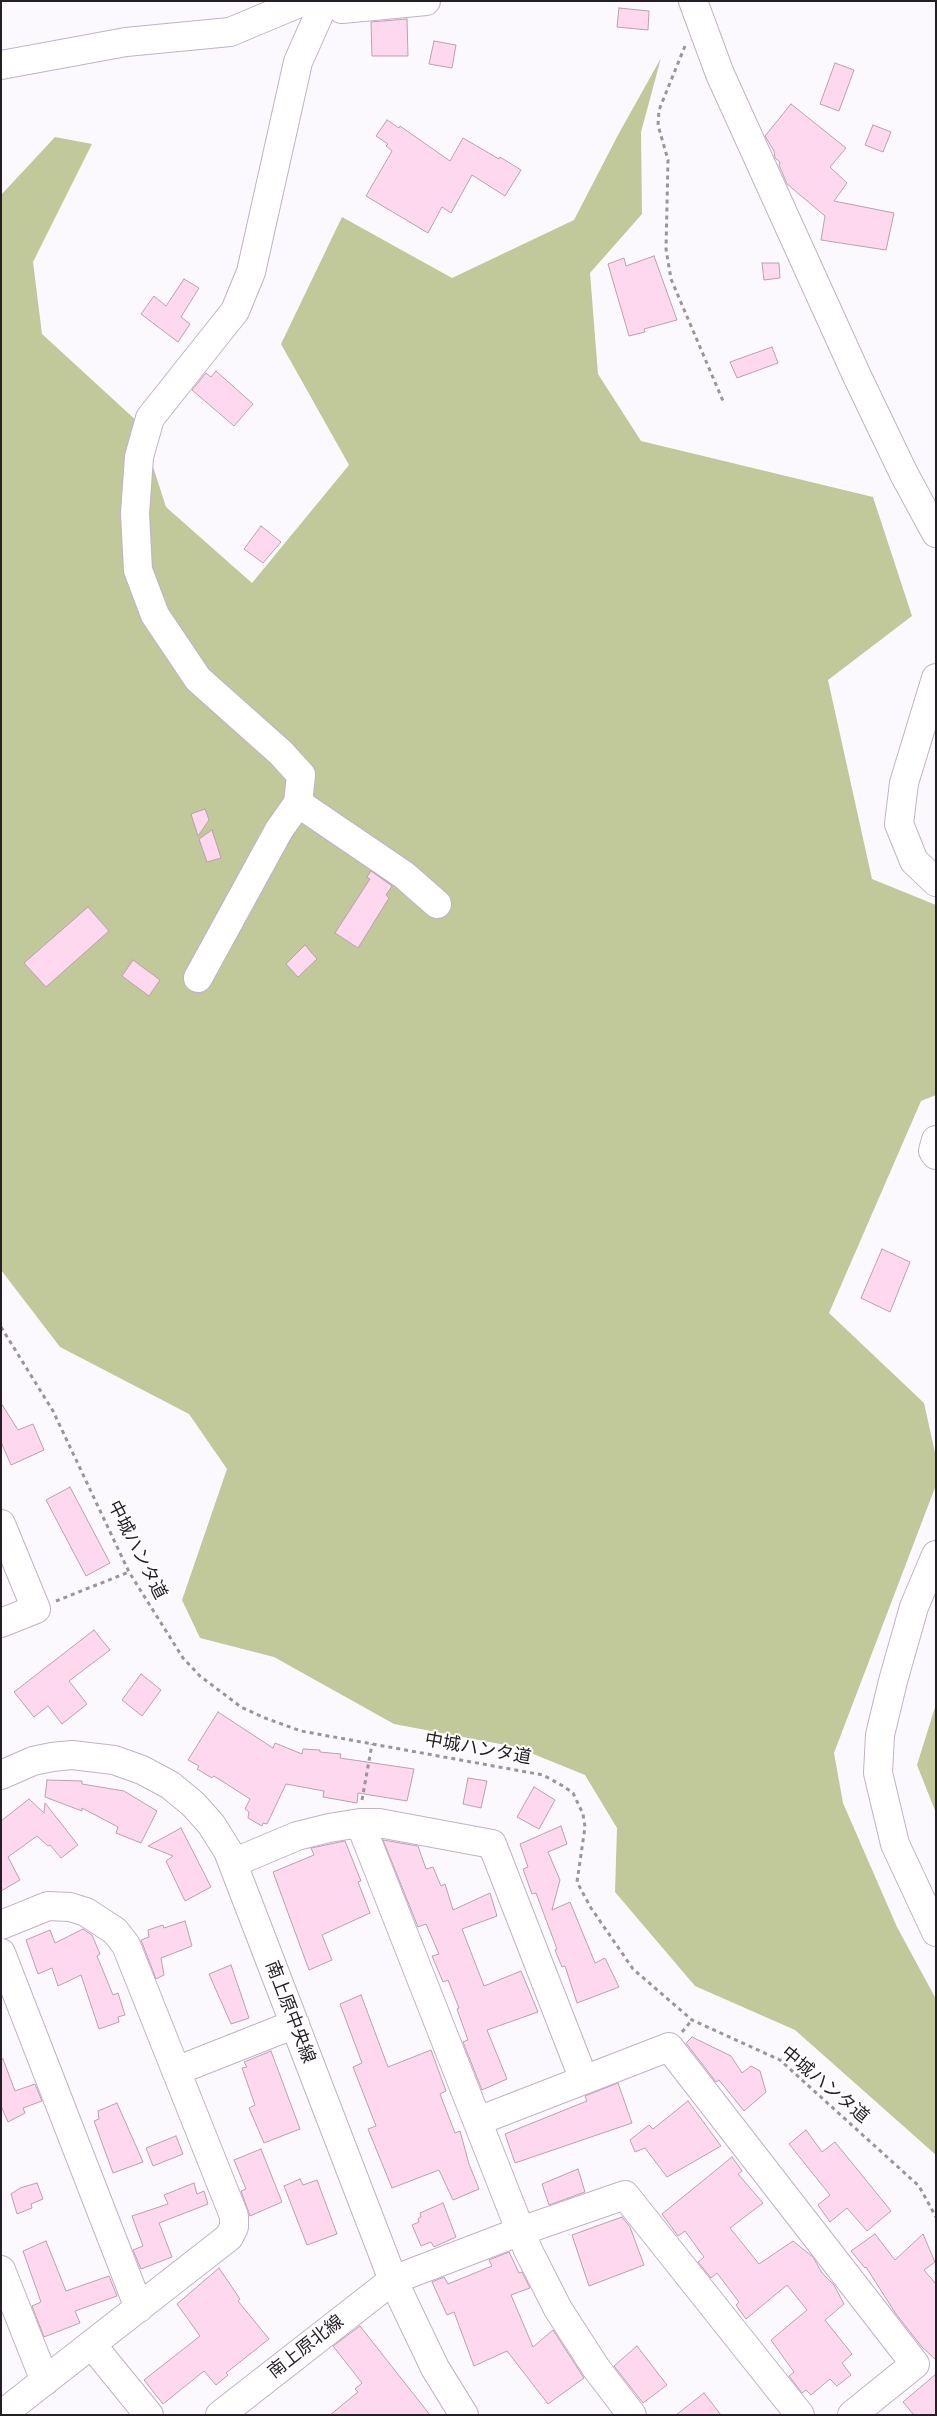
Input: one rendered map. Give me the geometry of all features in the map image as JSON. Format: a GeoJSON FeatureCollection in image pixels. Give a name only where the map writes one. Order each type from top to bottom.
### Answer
{"type":"FeatureCollection","features":[{"type":"Feature","properties":{"kind":"street"},"geometry":{"type":"LineString","coordinates":[[1,65],[126,42],[230,32],[304,1]]}},
{"type":"Feature","properties":{"kind":"street"},"geometry":{"type":"LineString","coordinates":[[198,978],[279,830],[298,803],[300,775],[281,753],[198,679],[155,615],[138,570],[135,514],[139,457],[150,418],[236,311],[251,272],[298,62],[325,1]]}},
{"type":"Feature","properties":{"kind":"street"},"geometry":{"type":"LineString","coordinates":[[336,1],[342,9],[426,1]]}},
{"type":"Feature","properties":{"kind":"street"},"geometry":{"type":"LineString","coordinates":[[695,7],[720,74],[857,376],[904,474],[936,534]]}},
{"type":"Feature","properties":{"kind":"street"},"geometry":{"type":"LineString","coordinates":[[936,678],[904,782],[899,824],[914,861],[936,882]]}},
{"type":"Feature","properties":{"kind":"street"},"geometry":{"type":"LineString","coordinates":[[298,803],[404,875],[437,904]]}},
{"type":"Feature","properties":{"kind":"street"},"geometry":{"type":"LineString","coordinates":[[936,1140],[933,1151],[936,1155]]}},
{"type":"Feature","properties":{"kind":"street"},"geometry":{"type":"LineString","coordinates":[[1,1524],[36,1609],[1,1622]]}},
{"type":"Feature","properties":{"kind":"street"},"geometry":{"type":"LineString","coordinates":[[936,1555],[914,1607],[892,1680],[880,1734],[878,1773],[895,1844],[936,1932]]}},
{"type":"Feature","properties":{"kind":"street","name":"南上原中央線"},"geometry":{"type":"LineString","coordinates":[[1,1774],[33,1761],[72,1755],[95,1757],[129,1764],[170,1785],[193,1804],[219,1836],[233,1863],[393,2280],[436,2368],[464,2415]]}},
{"type":"Feature","properties":{"kind":"street"},"geometry":{"type":"LineString","coordinates":[[233,1863],[297,1836],[360,1823],[379,1823],[492,1844],[584,2080]]}},
{"type":"Feature","properties":{"kind":"street"},"geometry":{"type":"LineString","coordinates":[[360,1823],[521,2231],[558,2309],[596,2368],[632,2415]]}},
{"type":"Feature","properties":{"kind":"street"},"geometry":{"type":"LineString","coordinates":[[1,1925],[48,1906],[70,1907],[86,1912],[109,1926],[126,1945],[234,2216],[234,2227],[229,2237],[2,2415]]}},
{"type":"Feature","properties":{"kind":"street"},"geometry":{"type":"LineString","coordinates":[[1,1953],[139,2308]]}},
{"type":"Feature","properties":{"kind":"street"},"geometry":{"type":"LineString","coordinates":[[176,2071],[295,2024]]}},
{"type":"Feature","properties":{"kind":"street"},"geometry":{"type":"LineString","coordinates":[[478,2121],[669,2047],[916,2364],[852,2415]]}},
{"type":"Feature","properties":{"kind":"street","name":"南上原北線"},"geometry":{"type":"LineString","coordinates":[[220,2415],[393,2280],[521,2231],[625,2195],[800,2415]]}},
{"type":"Feature","properties":{"kind":"street"},"geometry":{"type":"LineString","coordinates":[[1,2270],[45,2381]]}},
{"type":"Feature","properties":{"kind":"street"},"geometry":{"type":"LineString","coordinates":[[92,2345],[149,2415]]}},
{"type":"Feature","properties":{"kind":"path"},"geometry":{"type":"LineString","coordinates":[[695,7],[659,110],[658,125],[668,160],[666,249],[671,279],[723,400]]}},
{"type":"Feature","properties":{"kind":"path","name":"中城ハンタ道"},"geometry":{"type":"LineString","coordinates":[[1,1326],[53,1411],[129,1572],[183,1658],[200,1676],[241,1707],[301,1731],[543,1775],[553,1779],[573,1794],[583,1814],[585,1827],[577,1882],[591,1908],[632,1969],[692,2020],[780,2060],[919,2186],[936,2217]]}},
{"type":"Feature","properties":{"kind":"path"},"geometry":{"type":"LineString","coordinates":[[36,1609],[129,1572]]}},
{"type":"Feature","properties":{"kind":"path"},"geometry":{"type":"LineString","coordinates":[[360,1823],[359,1813],[372,1744]]}},
{"type":"Feature","properties":{"kind":"green space"},"geometry":{"type":"Polygon","coordinates":[[[661,58],[641,132],[642,214],[590,273],[598,374],[641,441],[873,497],[912,616],[828,680],[872,879],[936,905],[936,1095],[921,1101],[829,1313],[924,1403],[936,1457],[936,1485],[834,1753],[843,1803],[897,1927],[936,1999],[936,2155],[795,2030],[695,1986],[615,1892],[617,1828],[585,1775],[516,1747],[394,1724],[274,1657],[200,1638],[182,1600],[227,1469],[189,1414],[60,1347],[1,1270],[1,195],[55,137],[92,144],[33,262],[42,334],[139,423],[166,507],[252,583],[349,465],[281,344],[342,217],[452,278],[574,220],[661,58]]]}},
{"type":"Feature","properties":{"kind":"green space"},"geometry":{"type":"Polygon","coordinates":[[[936,1704],[936,1813],[917,1765],[936,1704]]]}},
{"type":"Feature","properties":{"kind":"building"},"geometry":{"type":"Polygon","coordinates":[[[619,8],[649,11],[648,30],[617,27],[619,8]]]}},
{"type":"Feature","properties":{"kind":"building"},"geometry":{"type":"Polygon","coordinates":[[[407,19],[408,56],[372,56],[371,22],[407,19]]]}},
{"type":"Feature","properties":{"kind":"building"},"geometry":{"type":"Polygon","coordinates":[[[434,41],[456,45],[452,68],[429,64],[434,41]]]}},
{"type":"Feature","properties":{"kind":"building"},"geometry":{"type":"Polygon","coordinates":[[[835,63],[854,70],[839,111],[820,104],[835,63]]]}},
{"type":"Feature","properties":{"kind":"building"},"geometry":{"type":"Polygon","coordinates":[[[791,104],[846,148],[830,167],[847,183],[834,201],[894,213],[886,250],[821,240],[825,216],[787,184],[779,165],[780,162],[775,158],[774,151],[765,136],[791,104]]]}},
{"type":"Feature","properties":{"kind":"building"},"geometry":{"type":"Polygon","coordinates":[[[387,120],[399,128],[400,126],[450,161],[463,138],[521,170],[505,196],[472,175],[451,213],[442,207],[428,233],[366,196],[392,151],[386,146],[388,144],[376,136],[387,120]]]}},
{"type":"Feature","properties":{"kind":"building"},"geometry":{"type":"Polygon","coordinates":[[[873,125],[891,132],[883,152],[865,145],[873,125]]]}},
{"type":"Feature","properties":{"kind":"building"},"geometry":{"type":"Polygon","coordinates":[[[654,256],[677,320],[644,329],[645,332],[629,336],[608,264],[624,258],[626,266],[654,256]]]}},
{"type":"Feature","properties":{"kind":"building"},"geometry":{"type":"Polygon","coordinates":[[[762,263],[779,263],[780,278],[764,280],[762,263]]]}},
{"type":"Feature","properties":{"kind":"building"},"geometry":{"type":"Polygon","coordinates":[[[184,279],[199,288],[181,317],[190,324],[178,342],[141,314],[154,296],[166,306],[184,279]]]}},
{"type":"Feature","properties":{"kind":"building"},"geometry":{"type":"Polygon","coordinates":[[[772,347],[778,363],[737,378],[730,362],[772,347]]]}},
{"type":"Feature","properties":{"kind":"building"},"geometry":{"type":"Polygon","coordinates":[[[216,371],[253,404],[234,426],[192,390],[206,373],[211,377],[216,371]]]}},
{"type":"Feature","properties":{"kind":"building"},"geometry":{"type":"Polygon","coordinates":[[[261,526],[281,542],[263,563],[244,549],[261,526]]]}},
{"type":"Feature","properties":{"kind":"building"},"geometry":{"type":"Polygon","coordinates":[[[205,809],[209,820],[198,836],[191,814],[205,809]]]}},
{"type":"Feature","properties":{"kind":"building"},"geometry":{"type":"Polygon","coordinates":[[[212,830],[221,858],[207,862],[199,839],[212,830]]]}},
{"type":"Feature","properties":{"kind":"building"},"geometry":{"type":"Polygon","coordinates":[[[371,871],[392,886],[386,895],[389,898],[358,948],[335,933],[370,879],[367,877],[371,871]]]}},
{"type":"Feature","properties":{"kind":"building"},"geometry":{"type":"Polygon","coordinates":[[[88,907],[109,931],[46,987],[24,963],[88,907]]]}},
{"type":"Feature","properties":{"kind":"building"},"geometry":{"type":"Polygon","coordinates":[[[305,945],[317,959],[298,977],[286,964],[305,945]]]}},
{"type":"Feature","properties":{"kind":"building"},"geometry":{"type":"Polygon","coordinates":[[[133,960],[160,980],[149,996],[122,976],[133,960]]]}},
{"type":"Feature","properties":{"kind":"building"},"geometry":{"type":"Polygon","coordinates":[[[882,1249],[910,1262],[890,1312],[861,1298],[882,1249]]]}},
{"type":"Feature","properties":{"kind":"building"},"geometry":{"type":"Polygon","coordinates":[[[1,1403],[18,1430],[33,1424],[44,1450],[11,1465],[1,1442],[1,1403]]]}},
{"type":"Feature","properties":{"kind":"building"},"geometry":{"type":"Polygon","coordinates":[[[70,1487],[110,1563],[86,1576],[46,1500],[70,1487]]]}},
{"type":"Feature","properties":{"kind":"building"},"geometry":{"type":"Polygon","coordinates":[[[94,1630],[110,1650],[69,1681],[87,1704],[62,1724],[48,1706],[34,1717],[14,1692],[94,1630]]]}},
{"type":"Feature","properties":{"kind":"building"},"geometry":{"type":"Polygon","coordinates":[[[141,1674],[161,1690],[142,1716],[122,1700],[141,1674]]]}},
{"type":"Feature","properties":{"kind":"building"},"geometry":{"type":"Polygon","coordinates":[[[218,1712],[273,1748],[275,1743],[302,1754],[303,1749],[320,1750],[320,1752],[341,1754],[340,1758],[414,1769],[407,1801],[358,1793],[357,1803],[323,1797],[324,1791],[286,1784],[267,1824],[263,1823],[262,1826],[248,1818],[249,1812],[245,1809],[250,1799],[214,1776],[212,1778],[197,1769],[199,1766],[188,1760],[218,1712]]]}},
{"type":"Feature","properties":{"kind":"building"},"geometry":{"type":"Polygon","coordinates":[[[468,1778],[487,1781],[481,1808],[463,1804],[468,1778]]]}},
{"type":"Feature","properties":{"kind":"building"},"geometry":{"type":"Polygon","coordinates":[[[47,1780],[82,1781],[82,1784],[124,1791],[157,1811],[141,1843],[116,1833],[118,1827],[82,1808],[82,1811],[45,1797],[47,1780]]]}},
{"type":"Feature","properties":{"kind":"building"},"geometry":{"type":"Polygon","coordinates":[[[534,1787],[555,1800],[539,1829],[517,1817],[534,1787]]]}},
{"type":"Feature","properties":{"kind":"building"},"geometry":{"type":"Polygon","coordinates":[[[29,1799],[44,1813],[45,1803],[78,1845],[61,1858],[50,1845],[48,1846],[37,1836],[8,1857],[20,1880],[1,1891],[1,1821],[29,1799]]]}},
{"type":"Feature","properties":{"kind":"building"},"geometry":{"type":"Polygon","coordinates":[[[561,1826],[567,1844],[548,1852],[560,1880],[552,1910],[570,1902],[595,1963],[605,1958],[619,1987],[577,2003],[565,1966],[562,1967],[555,1950],[557,1949],[536,1893],[532,1894],[523,1869],[528,1867],[520,1844],[561,1826]]]}},
{"type":"Feature","properties":{"kind":"building"},"geometry":{"type":"Polygon","coordinates":[[[181,1828],[211,1887],[185,1901],[166,1861],[173,1856],[148,1846],[181,1828]]]}},
{"type":"Feature","properties":{"kind":"building"},"geometry":{"type":"Polygon","coordinates":[[[383,1840],[418,1846],[426,1869],[433,1867],[441,1886],[445,1884],[453,1910],[490,1893],[497,1916],[462,1929],[484,1986],[521,1971],[538,2012],[487,2030],[507,2079],[482,2090],[463,2042],[468,2040],[457,2009],[459,2008],[448,1980],[443,1982],[432,1956],[439,1954],[426,1924],[418,1927],[383,1840]]]}},
{"type":"Feature","properties":{"kind":"building"},"geometry":{"type":"Polygon","coordinates":[[[345,1841],[361,1881],[358,1882],[370,1913],[322,1935],[332,1960],[309,1970],[273,1872],[314,1855],[311,1848],[345,1841]]]}},
{"type":"Feature","properties":{"kind":"building"},"geometry":{"type":"Polygon","coordinates":[[[185,1921],[192,1946],[161,1958],[164,1975],[156,1979],[141,1940],[149,1937],[148,1930],[163,1925],[164,1928],[185,1921]]]}},
{"type":"Feature","properties":{"kind":"building"},"geometry":{"type":"Polygon","coordinates":[[[83,1929],[92,1935],[100,1954],[97,1956],[113,1995],[118,1993],[125,2015],[118,2017],[119,2022],[99,2029],[81,1975],[58,1986],[52,1968],[38,1974],[26,1940],[50,1930],[55,1943],[83,1929]]]}},
{"type":"Feature","properties":{"kind":"building"},"geometry":{"type":"Polygon","coordinates":[[[231,1965],[249,2018],[231,2024],[209,1974],[231,1965]]]}},
{"type":"Feature","properties":{"kind":"building"},"geometry":{"type":"Polygon","coordinates":[[[361,1995],[388,2067],[431,2050],[446,2091],[440,2094],[455,2133],[460,2131],[469,2164],[479,2189],[453,2200],[439,2170],[392,2188],[368,2129],[376,2126],[353,2067],[362,2063],[340,2004],[361,1995]]]}},
{"type":"Feature","properties":{"kind":"building"},"geometry":{"type":"Polygon","coordinates":[[[692,2037],[731,2056],[742,2073],[751,2066],[760,2071],[766,2092],[744,2111],[719,2080],[716,2082],[686,2043],[692,2037]]]}},
{"type":"Feature","properties":{"kind":"building"},"geometry":{"type":"Polygon","coordinates":[[[271,2051],[300,2129],[264,2143],[249,2108],[255,2105],[242,2068],[247,2067],[244,2062],[271,2051]]]}},
{"type":"Feature","properties":{"kind":"building"},"geometry":{"type":"Polygon","coordinates":[[[3,2059],[15,2091],[35,2084],[42,2101],[23,2108],[25,2113],[8,2122],[1,2106],[1,2060],[3,2059]]]}},
{"type":"Feature","properties":{"kind":"building"},"geometry":{"type":"Polygon","coordinates":[[[618,2083],[632,2123],[515,2163],[505,2134],[587,2101],[585,2096],[618,2083]]]}},
{"type":"Feature","properties":{"kind":"building"},"geometry":{"type":"Polygon","coordinates":[[[688,2101],[721,2146],[667,2177],[645,2148],[635,2152],[630,2140],[649,2125],[653,2129],[688,2101]]]}},
{"type":"Feature","properties":{"kind":"building"},"geometry":{"type":"Polygon","coordinates":[[[117,2103],[143,2162],[113,2173],[94,2121],[99,2119],[98,2111],[117,2103]]]}},
{"type":"Feature","properties":{"kind":"building"},"geometry":{"type":"Polygon","coordinates":[[[806,2130],[822,2152],[835,2142],[891,2211],[867,2231],[847,2208],[830,2222],[818,2205],[830,2195],[789,2144],[806,2130]]]}},
{"type":"Feature","properties":{"kind":"building"},"geometry":{"type":"Polygon","coordinates":[[[176,2136],[183,2154],[153,2166],[146,2148],[176,2136]]]}},
{"type":"Feature","properties":{"kind":"building"},"geometry":{"type":"Polygon","coordinates":[[[261,2149],[282,2202],[250,2216],[241,2191],[246,2189],[234,2160],[261,2149]]]}},
{"type":"Feature","properties":{"kind":"building"},"geometry":{"type":"Polygon","coordinates":[[[732,2157],[742,2171],[738,2174],[763,2203],[730,2228],[759,2264],[793,2241],[813,2257],[822,2273],[834,2285],[844,2304],[825,2320],[852,2354],[842,2363],[851,2375],[837,2386],[830,2379],[811,2395],[806,2390],[802,2393],[789,2376],[794,2372],[771,2340],[807,2310],[787,2285],[746,2319],[736,2305],[739,2302],[717,2273],[711,2278],[698,2262],[704,2257],[685,2231],[678,2236],[662,2214],[732,2157]]]}},
{"type":"Feature","properties":{"kind":"building"},"geometry":{"type":"Polygon","coordinates":[[[578,2169],[585,2192],[549,2205],[542,2184],[578,2169]]]}},
{"type":"Feature","properties":{"kind":"building"},"geometry":{"type":"Polygon","coordinates":[[[300,2179],[303,2185],[317,2180],[337,2234],[307,2245],[284,2186],[300,2179]]]}},
{"type":"Feature","properties":{"kind":"building"},"geometry":{"type":"Polygon","coordinates":[[[37,2183],[43,2199],[31,2204],[32,2208],[17,2214],[11,2194],[20,2188],[37,2183]]]}},
{"type":"Feature","properties":{"kind":"building"},"geometry":{"type":"Polygon","coordinates":[[[194,2183],[197,2194],[204,2191],[208,2204],[159,2223],[172,2257],[141,2269],[133,2250],[143,2246],[132,2216],[168,2204],[164,2195],[194,2183]]]}},
{"type":"Feature","properties":{"kind":"building"},"geometry":{"type":"Polygon","coordinates":[[[443,2203],[456,2237],[434,2247],[431,2242],[421,2246],[412,2225],[419,2222],[420,2213],[443,2203]]]}},
{"type":"Feature","properties":{"kind":"building"},"geometry":{"type":"Polygon","coordinates":[[[622,2217],[630,2227],[644,2265],[589,2286],[572,2235],[622,2217]]]}},
{"type":"Feature","properties":{"kind":"building"},"geometry":{"type":"Polygon","coordinates":[[[875,2234],[895,2260],[923,2234],[935,2262],[924,2270],[936,2284],[936,2360],[922,2347],[896,2314],[866,2267],[851,2251],[875,2234]]]}},
{"type":"Feature","properties":{"kind":"building"},"geometry":{"type":"Polygon","coordinates":[[[46,2241],[66,2291],[109,2276],[117,2296],[75,2311],[80,2323],[44,2337],[32,2306],[41,2302],[23,2251],[46,2241]]]}},
{"type":"Feature","properties":{"kind":"building"},"geometry":{"type":"Polygon","coordinates":[[[509,2252],[519,2273],[522,2272],[530,2288],[511,2295],[533,2347],[553,2330],[584,2378],[548,2404],[507,2351],[474,2366],[454,2312],[447,2315],[432,2282],[444,2277],[448,2284],[492,2266],[489,2260],[509,2252]]]}},
{"type":"Feature","properties":{"kind":"building"},"geometry":{"type":"Polygon","coordinates":[[[219,2268],[240,2299],[238,2301],[269,2339],[226,2373],[228,2375],[216,2385],[204,2371],[163,2404],[144,2380],[200,2336],[177,2304],[219,2268]]]}},
{"type":"Feature","properties":{"kind":"building"},"geometry":{"type":"Polygon","coordinates":[[[360,2326],[430,2415],[330,2415],[358,2392],[355,2389],[362,2383],[333,2346],[360,2326]]]}},
{"type":"Feature","properties":{"kind":"building"},"geometry":{"type":"Polygon","coordinates":[[[637,2346],[667,2385],[643,2403],[614,2366],[637,2346]]]}},
{"type":"Feature","properties":{"kind":"building"},"geometry":{"type":"Polygon","coordinates":[[[936,2374],[936,2415],[914,2415],[903,2402],[936,2374]]]}},
{"type":"Feature","properties":{"kind":"building"},"geometry":{"type":"Polygon","coordinates":[[[704,2393],[721,2415],[676,2415],[704,2393]]]}}]}
